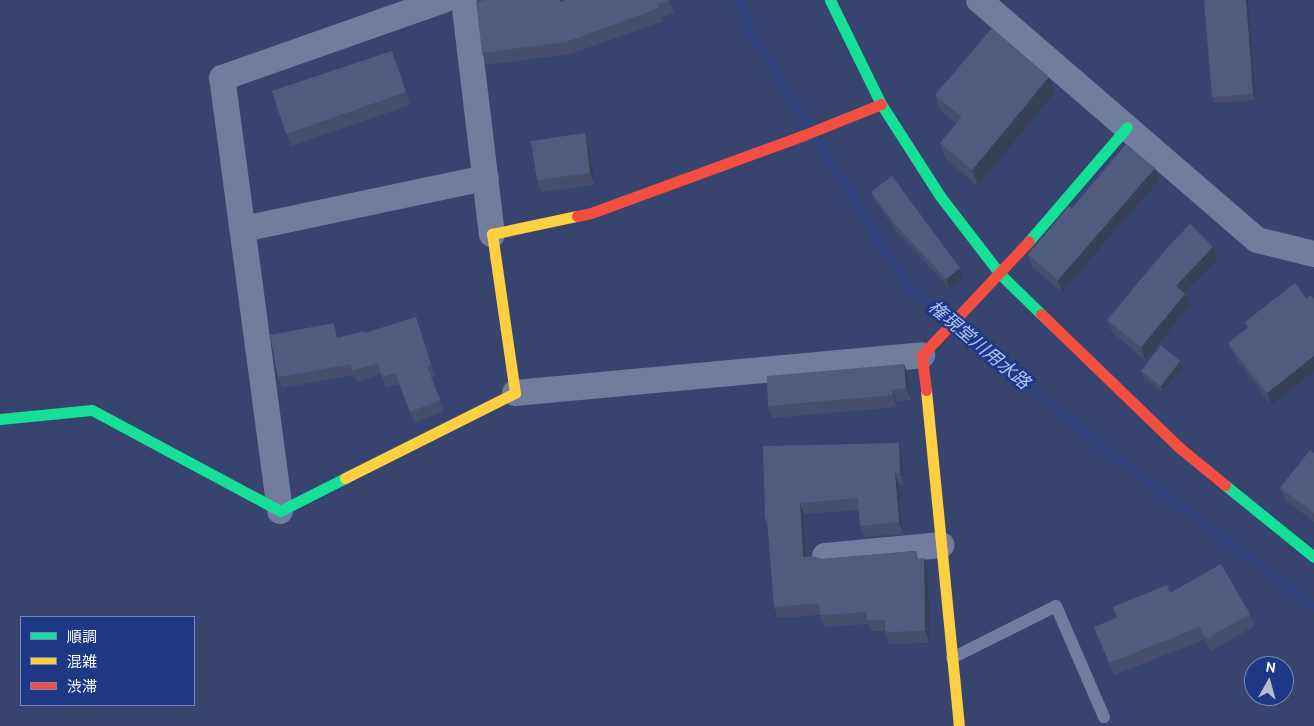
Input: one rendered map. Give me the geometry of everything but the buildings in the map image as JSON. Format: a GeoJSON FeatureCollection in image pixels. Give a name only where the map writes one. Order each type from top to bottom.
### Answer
{"type":"FeatureCollection","features":[{"type":"Feature","properties":{"kind":"street"},"geometry":{"type":"LineString","coordinates":[[280,511],[222,78],[444,0]]}},
{"type":"Feature","properties":{"kind":"street"},"geometry":{"type":"LineString","coordinates":[[464,0],[492,234],[515,393]]}},
{"type":"Feature","properties":{"kind":"street"},"geometry":{"type":"LineString","coordinates":[[830,0],[881,104],[940,196],[1000,274],[1181,449],[1314,557]]}},
{"type":"Feature","properties":{"kind":"street"},"geometry":{"type":"LineString","coordinates":[[979,0],[1257,240],[1314,254]]}},
{"type":"Feature","properties":{"kind":"street"},"geometry":{"type":"LineString","coordinates":[[492,234],[591,213],[804,135],[881,104]]}},
{"type":"Feature","properties":{"kind":"street"},"geometry":{"type":"LineString","coordinates":[[280,511],[515,393],[922,355],[1000,274],[1127,127]]}},
{"type":"Feature","properties":{"kind":"street"},"geometry":{"type":"LineString","coordinates":[[243,228],[486,178]]}},
{"type":"Feature","properties":{"kind":"street"},"geometry":{"type":"LineString","coordinates":[[922,355],[959,726]]}},
{"type":"Feature","properties":{"kind":"street"},"geometry":{"type":"LineString","coordinates":[[0,419],[92,410],[280,511]]}},
{"type":"Feature","properties":{"kind":"street"},"geometry":{"type":"LineString","coordinates":[[825,556],[941,545]]}},
{"type":"Feature","properties":{"kind":"lane"},"geometry":{"type":"LineString","coordinates":[[952,658],[1056,606],[1104,718]]}},
{"type":"Feature","properties":{"kind":"waterway","name":"権現堂川用水路"},"geometry":{"type":"LineString","coordinates":[[739,0],[751,33],[906,284],[1101,446],[1314,606]]}},
{"type":"Feature","properties":{"kind":"traffic: fast"},"geometry":{"type":"LineString","coordinates":[[830,0],[881,104],[940,196],[1000,274],[1041,314]]}},
{"type":"Feature","properties":{"kind":"traffic: fast"},"geometry":{"type":"LineString","coordinates":[[1029,241],[1127,127]]}},
{"type":"Feature","properties":{"kind":"traffic: fast"},"geometry":{"type":"LineString","coordinates":[[0,419],[92,410],[280,511],[345,478]]}},
{"type":"Feature","properties":{"kind":"traffic: fast"},"geometry":{"type":"LineString","coordinates":[[1225,485],[1314,557]]}},
{"type":"Feature","properties":{"kind":"traffic: slow"},"geometry":{"type":"LineString","coordinates":[[345,478],[515,393],[492,234],[577,216]]}},
{"type":"Feature","properties":{"kind":"traffic: slow"},"geometry":{"type":"LineString","coordinates":[[926,390],[959,726]]}},
{"type":"Feature","properties":{"kind":"traffic: jam"},"geometry":{"type":"LineString","coordinates":[[577,216],[591,213],[804,135],[881,104]]}},
{"type":"Feature","properties":{"kind":"traffic: jam"},"geometry":{"type":"LineString","coordinates":[[926,390],[922,355],[1029,241]]}},
{"type":"Feature","properties":{"kind":"traffic: jam"},"geometry":{"type":"LineString","coordinates":[[1041,314],[1181,449],[1225,485]]}}]}
